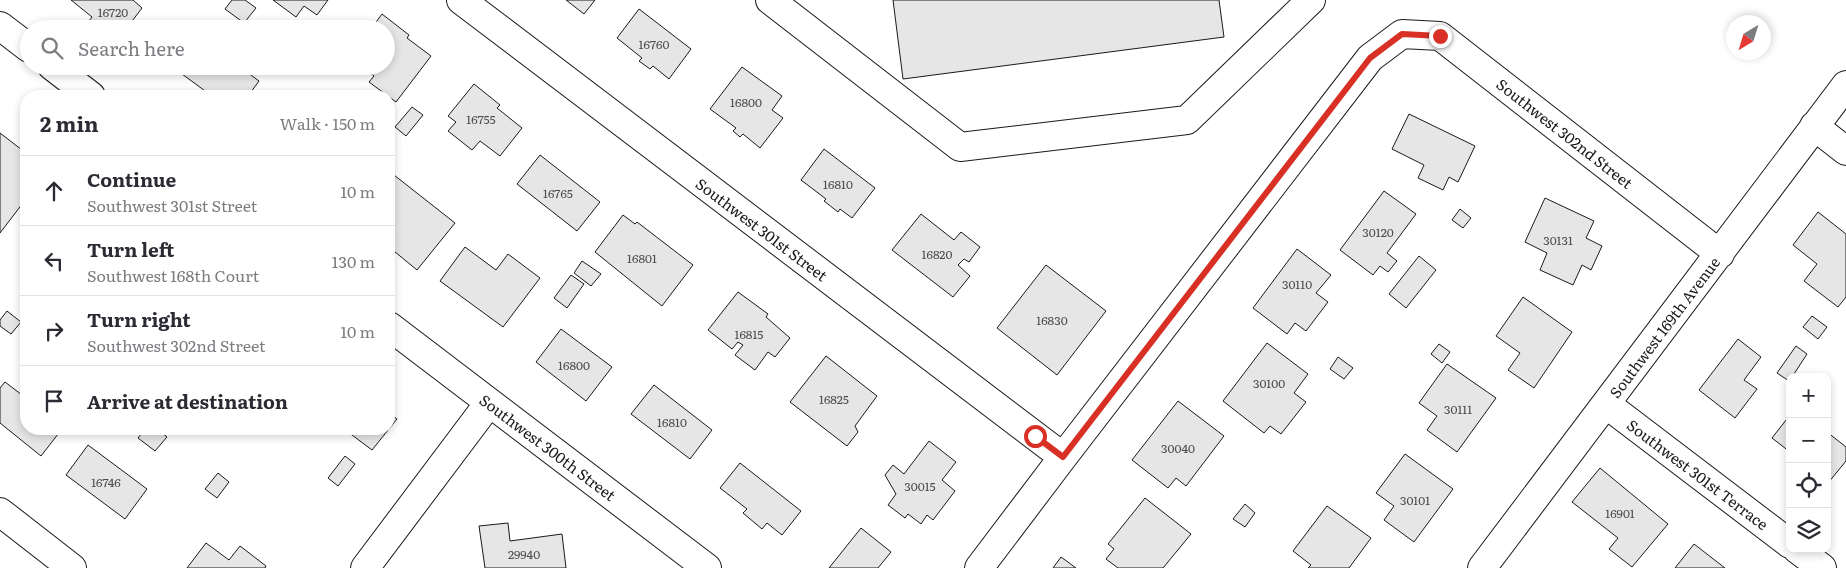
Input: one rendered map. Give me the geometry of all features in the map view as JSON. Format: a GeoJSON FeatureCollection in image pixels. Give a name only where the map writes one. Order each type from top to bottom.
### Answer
{"type":"FeatureCollection","features":[{"type":"Feature","properties":{"kind":"street","name":"Southwest 301st Street"},"geometry":{"type":"LineString","coordinates":[[461,0],[1063,457]]}},
{"type":"Feature","properties":{"kind":"street"},"geometry":{"type":"LineString","coordinates":[[770,0],[960,148],[1187,120],[1308,1]]}},
{"type":"Feature","properties":{"kind":"street"},"geometry":{"type":"LineString","coordinates":[[0,26],[20,41]]}},
{"type":"Feature","properties":{"kind":"street","name":"Southwest 302nd Street"},"geometry":{"type":"LineString","coordinates":[[1063,457],[1370,58],[1402,34],[1440,36],[1720,254]]}},
{"type":"Feature","properties":{"kind":"street"},"geometry":{"type":"LineString","coordinates":[[64,75],[83,90]]}},
{"type":"Feature","properties":{"kind":"street","name":"Southwest 169th Avenue"},"geometry":{"type":"LineString","coordinates":[[1482,568],[1846,85]]}},
{"type":"Feature","properties":{"kind":"street"},"geometry":{"type":"LineString","coordinates":[[1814,126],[1846,151]]}},
{"type":"Feature","properties":{"kind":"street","name":"Southwest 300th Street"},"geometry":{"type":"LineString","coordinates":[[395,331],[707,568]]}},
{"type":"Feature","properties":{"kind":"street"},"geometry":{"type":"LineString","coordinates":[[365,568],[489,403]]}},
{"type":"Feature","properties":{"kind":"street","name":"Southwest 301st Terrace"},"geometry":{"type":"LineString","coordinates":[[1606,404],[1786,541]]}},
{"type":"Feature","properties":{"kind":"street"},"geometry":{"type":"LineString","coordinates":[[979,568],[1063,457]]}},
{"type":"Feature","properties":{"kind":"street"},"geometry":{"type":"LineString","coordinates":[[0,512],[72,568]]}},
{"type":"Feature","properties":{"kind":"street"},"geometry":{"type":"LineString","coordinates":[[1802,553],[1822,568]]}},
{"type":"Feature","properties":{"kind":"building"},"geometry":{"type":"Polygon","coordinates":[[[71,0],[133,0],[142,8],[133,20],[90,20],[92,17],[71,0]]]}},
{"type":"Feature","properties":{"kind":"building"},"geometry":{"type":"Polygon","coordinates":[[[232,0],[245,0],[256,8],[246,20],[240,20],[225,9],[232,0]]]}},
{"type":"Feature","properties":{"kind":"building"},"geometry":{"type":"Polygon","coordinates":[[[273,0],[328,0],[317,15],[304,6],[296,17],[273,0]]]}},
{"type":"Feature","properties":{"kind":"building"},"geometry":{"type":"Polygon","coordinates":[[[566,0],[595,0],[584,14],[566,0]]]}},
{"type":"Feature","properties":{"kind":"building"},"geometry":{"type":"Polygon","coordinates":[[[893,0],[1219,0],[1224,37],[903,79],[893,0]]]}},
{"type":"Feature","properties":{"kind":"building"},"geometry":{"type":"Polygon","coordinates":[[[639,9],[691,49],[669,79],[653,66],[650,69],[639,61],[642,58],[617,38],[639,9]]]}},
{"type":"Feature","properties":{"kind":"building"},"geometry":{"type":"Polygon","coordinates":[[[382,14],[390,20],[378,20],[382,14]]]}},
{"type":"Feature","properties":{"kind":"building"},"geometry":{"type":"Polygon","coordinates":[[[395,24],[409,35],[407,38],[431,56],[396,102],[395,90],[380,90],[369,82],[374,76],[373,75],[395,75],[395,24]]]}},
{"type":"Feature","properties":{"kind":"building"},"geometry":{"type":"Polygon","coordinates":[[[742,67],[782,96],[772,110],[783,118],[760,148],[743,134],[740,137],[733,131],[736,128],[710,109],[742,67]]]}},
{"type":"Feature","properties":{"kind":"building"},"geometry":{"type":"Polygon","coordinates":[[[183,75],[251,75],[259,81],[252,90],[204,90],[183,75]]]}},
{"type":"Feature","properties":{"kind":"building"},"geometry":{"type":"Polygon","coordinates":[[[474,84],[500,105],[497,108],[522,128],[500,156],[480,141],[472,150],[448,131],[456,122],[448,116],[474,84]]]}},
{"type":"Feature","properties":{"kind":"building"},"geometry":{"type":"Polygon","coordinates":[[[412,107],[423,115],[406,136],[395,127],[412,107]]]}},
{"type":"Feature","properties":{"kind":"building"},"geometry":{"type":"Polygon","coordinates":[[[1409,114],[1475,146],[1458,182],[1449,177],[1443,190],[1418,178],[1424,165],[1392,149],[1409,114]]]}},
{"type":"Feature","properties":{"kind":"building"},"geometry":{"type":"Polygon","coordinates":[[[0,133],[20,148],[20,207],[0,233],[0,133]]]}},
{"type":"Feature","properties":{"kind":"building"},"geometry":{"type":"Polygon","coordinates":[[[824,149],[875,188],[852,218],[840,209],[838,212],[824,201],[826,199],[801,180],[824,149]]]}},
{"type":"Feature","properties":{"kind":"building"},"geometry":{"type":"Polygon","coordinates":[[[540,155],[600,202],[577,231],[517,184],[540,155]]]}},
{"type":"Feature","properties":{"kind":"building"},"geometry":{"type":"Polygon","coordinates":[[[395,176],[455,223],[417,270],[395,252],[395,176]]]}},
{"type":"Feature","properties":{"kind":"building"},"geometry":{"type":"Polygon","coordinates":[[[1384,191],[1416,214],[1387,253],[1397,261],[1388,272],[1380,266],[1373,275],[1340,250],[1384,191]]]}},
{"type":"Feature","properties":{"kind":"building"},"geometry":{"type":"Polygon","coordinates":[[[1545,198],[1594,221],[1586,238],[1602,246],[1591,270],[1582,265],[1573,285],[1540,270],[1547,253],[1525,242],[1545,198]]]}},
{"type":"Feature","properties":{"kind":"building"},"geometry":{"type":"Polygon","coordinates":[[[1460,209],[1471,218],[1463,228],[1452,220],[1460,209]]]}},
{"type":"Feature","properties":{"kind":"building"},"geometry":{"type":"Polygon","coordinates":[[[1818,212],[1846,234],[1846,297],[1838,307],[1804,281],[1817,264],[1793,245],[1818,212]]]}},
{"type":"Feature","properties":{"kind":"building"},"geometry":{"type":"Polygon","coordinates":[[[921,214],[954,240],[961,232],[980,247],[969,262],[964,259],[958,265],[970,276],[953,297],[892,250],[921,214]]]}},
{"type":"Feature","properties":{"kind":"building"},"geometry":{"type":"Polygon","coordinates":[[[623,215],[635,224],[637,222],[693,265],[662,306],[595,252],[623,215]]]}},
{"type":"Feature","properties":{"kind":"building"},"geometry":{"type":"Polygon","coordinates":[[[465,247],[496,270],[508,254],[540,278],[503,327],[440,281],[465,247]]]}},
{"type":"Feature","properties":{"kind":"building"},"geometry":{"type":"Polygon","coordinates":[[[1297,249],[1331,275],[1316,293],[1328,302],[1306,331],[1295,323],[1287,334],[1253,308],[1297,249]]]}},
{"type":"Feature","properties":{"kind":"building"},"geometry":{"type":"Polygon","coordinates":[[[1419,256],[1436,270],[1406,308],[1389,294],[1419,256]]]}},
{"type":"Feature","properties":{"kind":"building"},"geometry":{"type":"Polygon","coordinates":[[[582,261],[601,274],[591,286],[574,273],[582,261]]]}},
{"type":"Feature","properties":{"kind":"building"},"geometry":{"type":"Polygon","coordinates":[[[1046,265],[1106,311],[1057,375],[997,328],[1046,265]]]}},
{"type":"Feature","properties":{"kind":"building"},"geometry":{"type":"Polygon","coordinates":[[[571,275],[584,284],[567,308],[554,298],[571,275]]]}},
{"type":"Feature","properties":{"kind":"building"},"geometry":{"type":"Polygon","coordinates":[[[738,292],[768,314],[766,317],[790,338],[775,357],[768,352],[755,370],[735,355],[743,345],[738,342],[732,349],[708,330],[738,292]]]}},
{"type":"Feature","properties":{"kind":"building"},"geometry":{"type":"Polygon","coordinates":[[[1523,297],[1572,332],[1534,388],[1508,370],[1520,353],[1496,336],[1523,297]]]}},
{"type":"Feature","properties":{"kind":"building"},"geometry":{"type":"Polygon","coordinates":[[[7,311],[20,323],[11,334],[0,326],[0,320],[7,311]]]}},
{"type":"Feature","properties":{"kind":"building"},"geometry":{"type":"Polygon","coordinates":[[[1812,316],[1827,327],[1818,339],[1803,327],[1812,316]]]}},
{"type":"Feature","properties":{"kind":"building"},"geometry":{"type":"Polygon","coordinates":[[[561,329],[612,367],[586,401],[536,362],[561,329]]]}},
{"type":"Feature","properties":{"kind":"building"},"geometry":{"type":"Polygon","coordinates":[[[1738,339],[1761,357],[1744,380],[1757,389],[1735,418],[1699,390],[1738,339]]]}},
{"type":"Feature","properties":{"kind":"building"},"geometry":{"type":"Polygon","coordinates":[[[1267,343],[1308,374],[1294,393],[1306,402],[1281,434],[1270,426],[1264,433],[1223,401],[1267,343]]]}},
{"type":"Feature","properties":{"kind":"building"},"geometry":{"type":"Polygon","coordinates":[[[1439,344],[1450,352],[1442,363],[1431,354],[1439,344]]]}},
{"type":"Feature","properties":{"kind":"building"},"geometry":{"type":"Polygon","coordinates":[[[1796,346],[1807,354],[1795,373],[1786,373],[1786,379],[1777,373],[1796,346]]]}},
{"type":"Feature","properties":{"kind":"building"},"geometry":{"type":"Polygon","coordinates":[[[826,356],[877,396],[855,426],[858,432],[847,446],[790,402],[826,356]]]}},
{"type":"Feature","properties":{"kind":"building"},"geometry":{"type":"Polygon","coordinates":[[[1338,357],[1353,368],[1344,379],[1330,369],[1338,357]]]}},
{"type":"Feature","properties":{"kind":"building"},"geometry":{"type":"Polygon","coordinates":[[[1447,364],[1496,398],[1457,452],[1427,430],[1437,416],[1419,403],[1447,364]]]}},
{"type":"Feature","properties":{"kind":"building"},"geometry":{"type":"Polygon","coordinates":[[[5,382],[20,393],[20,435],[57,435],[41,456],[0,423],[0,388],[5,382]]]}},
{"type":"Feature","properties":{"kind":"building"},"geometry":{"type":"Polygon","coordinates":[[[654,385],[712,430],[690,459],[631,414],[654,385]]]}},
{"type":"Feature","properties":{"kind":"building"},"geometry":{"type":"Polygon","coordinates":[[[1178,401],[1224,436],[1186,486],[1176,478],[1168,488],[1132,460],[1178,401]]]}},
{"type":"Feature","properties":{"kind":"building"},"geometry":{"type":"Polygon","coordinates":[[[1786,420],[1786,449],[1772,438],[1786,420]]]}},
{"type":"Feature","properties":{"kind":"building"},"geometry":{"type":"Polygon","coordinates":[[[140,435],[164,435],[167,437],[155,451],[138,438],[140,435]]]}},
{"type":"Feature","properties":{"kind":"building"},"geometry":{"type":"Polygon","coordinates":[[[352,435],[384,435],[372,450],[352,435]]]}},
{"type":"Feature","properties":{"kind":"building"},"geometry":{"type":"Polygon","coordinates":[[[1831,435],[1846,447],[1846,461],[1831,479],[1831,435]]]}},
{"type":"Feature","properties":{"kind":"building"},"geometry":{"type":"Polygon","coordinates":[[[929,441],[956,462],[942,480],[955,491],[933,520],[927,515],[921,524],[908,514],[905,518],[888,505],[896,494],[885,475],[893,465],[904,474],[929,441]]]}},
{"type":"Feature","properties":{"kind":"building"},"geometry":{"type":"Polygon","coordinates":[[[88,445],[147,489],[125,519],[66,475],[88,445]]]}},
{"type":"Feature","properties":{"kind":"building"},"geometry":{"type":"Polygon","coordinates":[[[1405,454],[1453,489],[1414,542],[1384,520],[1394,506],[1376,493],[1405,454]]]}},
{"type":"Feature","properties":{"kind":"building"},"geometry":{"type":"Polygon","coordinates":[[[345,456],[355,464],[338,486],[328,478],[345,456]]]}},
{"type":"Feature","properties":{"kind":"building"},"geometry":{"type":"Polygon","coordinates":[[[740,463],[801,511],[782,535],[767,523],[762,529],[743,513],[747,509],[720,488],[740,463]]]}},
{"type":"Feature","properties":{"kind":"building"},"geometry":{"type":"Polygon","coordinates":[[[1600,468],[1668,524],[1632,567],[1609,549],[1618,538],[1572,502],[1600,468]]]}},
{"type":"Feature","properties":{"kind":"building"},"geometry":{"type":"Polygon","coordinates":[[[218,473],[229,482],[217,498],[205,489],[218,473]]]}},
{"type":"Feature","properties":{"kind":"building"},"geometry":{"type":"Polygon","coordinates":[[[1145,498],[1191,534],[1163,568],[1118,568],[1106,559],[1114,549],[1108,544],[1145,498]]]}},
{"type":"Feature","properties":{"kind":"building"},"geometry":{"type":"Polygon","coordinates":[[[1245,504],[1255,513],[1245,527],[1233,519],[1245,504]]]}},
{"type":"Feature","properties":{"kind":"building"},"geometry":{"type":"Polygon","coordinates":[[[1327,506],[1371,538],[1349,568],[1308,568],[1311,565],[1293,551],[1327,506]]]}},
{"type":"Feature","properties":{"kind":"building"},"geometry":{"type":"Polygon","coordinates":[[[508,523],[510,541],[562,534],[566,568],[485,568],[479,526],[508,523]]]}},
{"type":"Feature","properties":{"kind":"building"},"geometry":{"type":"Polygon","coordinates":[[[861,528],[891,552],[878,568],[829,568],[861,528]]]}},
{"type":"Feature","properties":{"kind":"building"},"geometry":{"type":"Polygon","coordinates":[[[206,543],[229,560],[240,546],[266,566],[265,568],[187,568],[206,543]]]}},
{"type":"Feature","properties":{"kind":"building"},"geometry":{"type":"Polygon","coordinates":[[[1694,544],[1725,568],[1675,568],[1694,544]]]}},
{"type":"Feature","properties":{"kind":"building"},"geometry":{"type":"Polygon","coordinates":[[[1061,557],[1076,568],[1053,568],[1061,557]]]}},
{"type":"Feature","properties":{"kind":"route"},"geometry":{"type":"LineString","coordinates":[[1035,436],[1063,457],[1370,58],[1402,34],[1440,36]]}}]}
